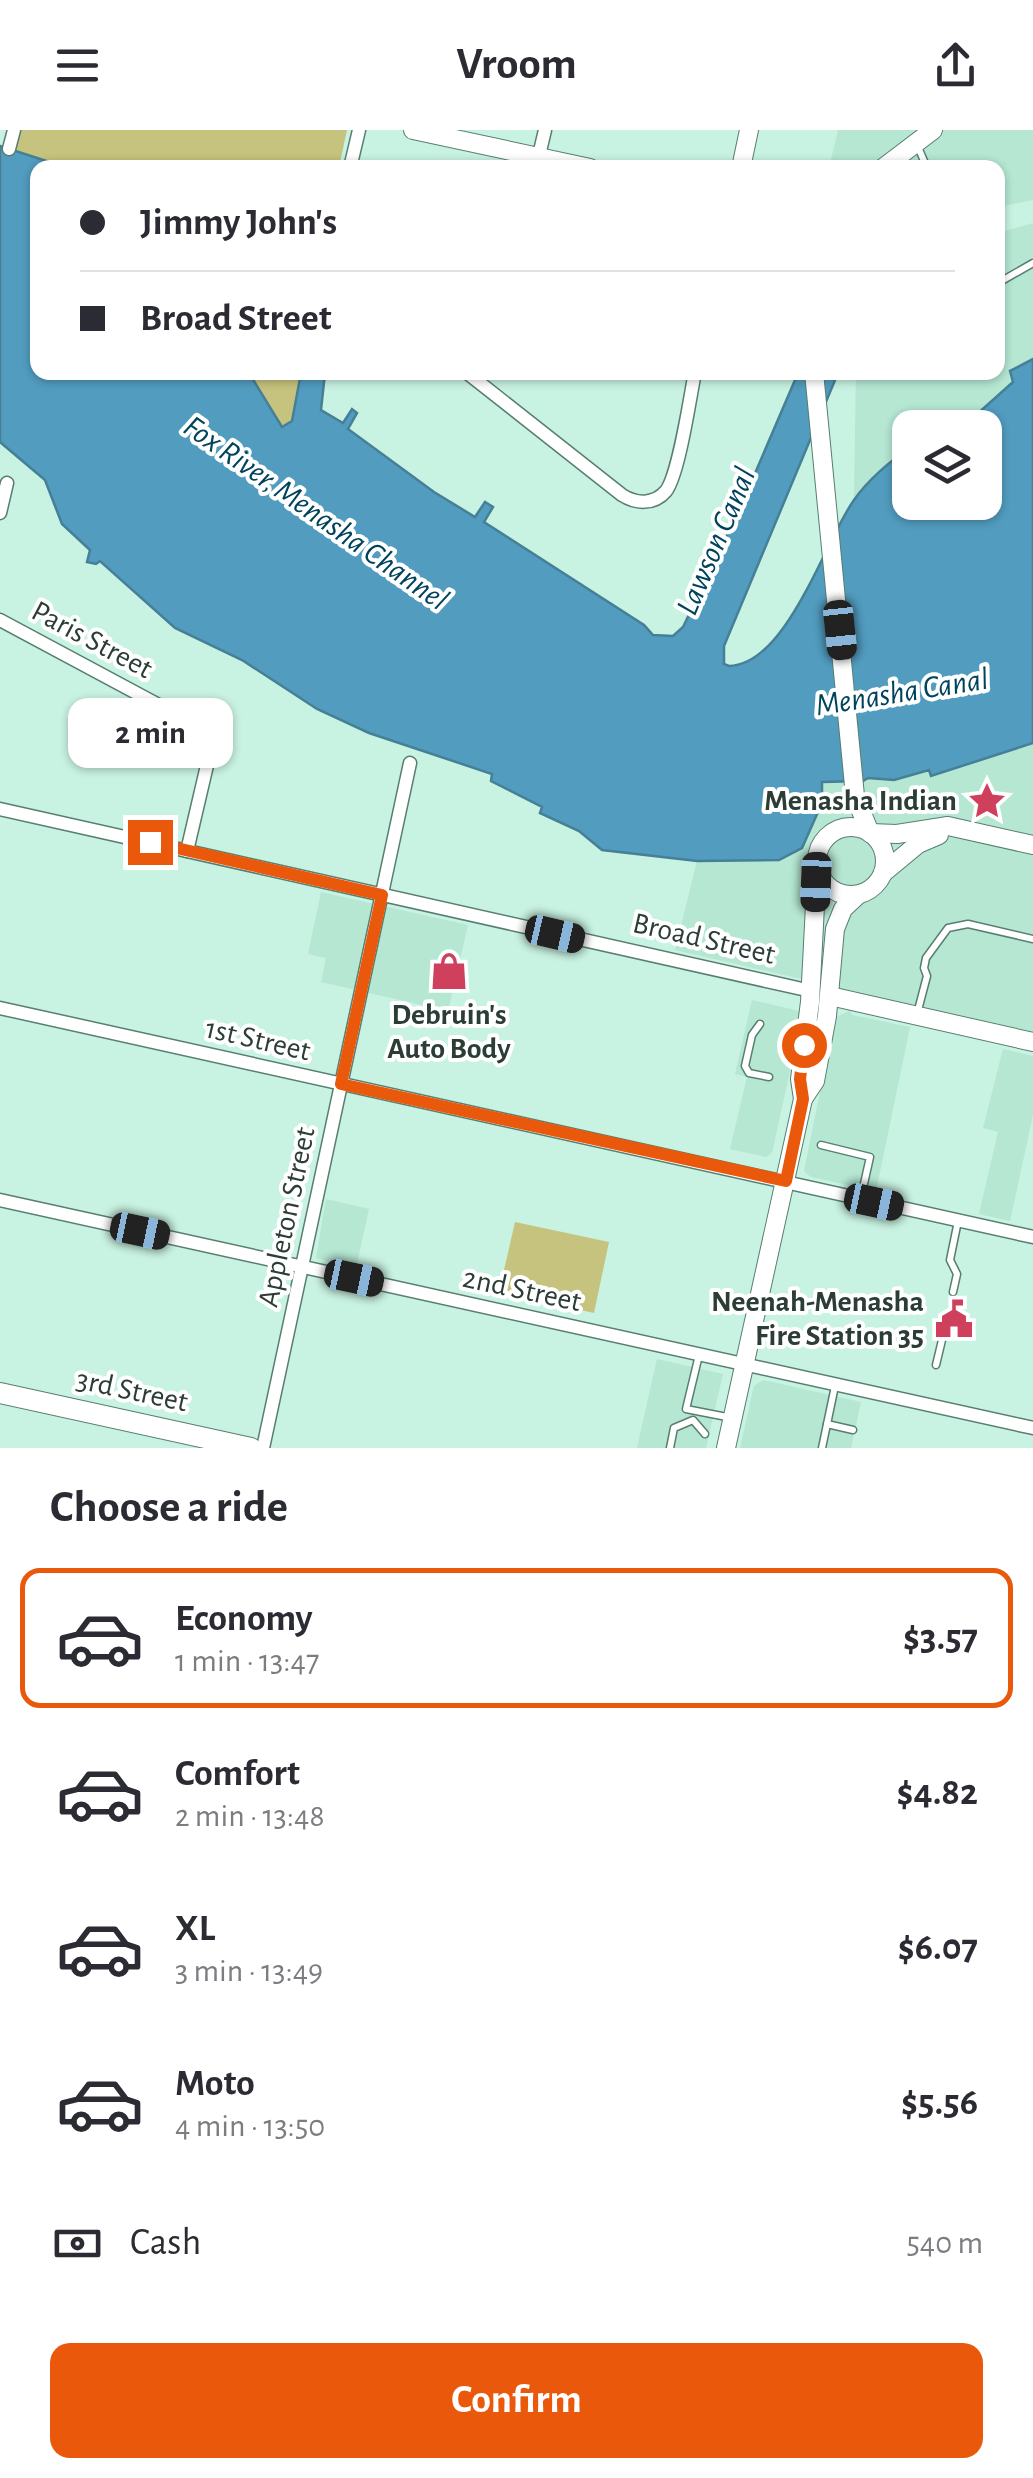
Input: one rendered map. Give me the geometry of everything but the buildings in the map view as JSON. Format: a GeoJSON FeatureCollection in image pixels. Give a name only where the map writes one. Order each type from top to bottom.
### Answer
{"type":"FeatureCollection","features":[{"type":"Feature","properties":{"kind":"main road"},"geometry":{"type":"LineString","coordinates":[[413,130],[530,160]]}},
{"type":"Feature","properties":{"kind":"main road"},"geometry":{"type":"LineString","coordinates":[[743,160],[749,130]]}},
{"type":"Feature","properties":{"kind":"main road"},"geometry":{"type":"LineString","coordinates":[[892,160],[933,130]]}},
{"type":"Feature","properties":{"kind":"main road"},"geometry":{"type":"LineString","coordinates":[[815,380],[855,796],[870,833],[883,851],[882,874]]}},
{"type":"Feature","properties":{"kind":"main road"},"geometry":{"type":"LineString","coordinates":[[726,1448],[803,1099],[800,1079],[811,991],[820,845],[837,830],[855,796]]}},
{"type":"Feature","properties":{"kind":"main road"},"geometry":{"type":"LineString","coordinates":[[837,830],[850,827],[897,834],[948,826],[1033,845]]}},
{"type":"Feature","properties":{"kind":"main road"},"geometry":{"type":"LineString","coordinates":[[803,1099],[815,1081],[830,996],[835,929],[843,909],[927,839],[959,830]]}},
{"type":"Feature","properties":{"kind":"main road"},"geometry":{"type":"LineString","coordinates":[[817,867],[820,878],[836,892],[858,895]]}},
{"type":"Feature","properties":{"kind":"main road"},"geometry":{"type":"LineString","coordinates":[[830,996],[1033,1042]]}},
{"type":"Feature","properties":{"kind":"main road","name":"3rd Street"},"geometry":{"type":"LineString","coordinates":[[0,1393],[251,1448]]}},
{"type":"Feature","properties":{"kind":"street"},"geometry":{"type":"LineString","coordinates":[[9,149],[14,130]]}},
{"type":"Feature","properties":{"kind":"street"},"geometry":{"type":"LineString","coordinates":[[352,160],[360,130]]}},
{"type":"Feature","properties":{"kind":"street"},"geometry":{"type":"LineString","coordinates":[[538,160],[545,130]]}},
{"type":"Feature","properties":{"kind":"street"},"geometry":{"type":"LineString","coordinates":[[486,380],[622,496],[640,502],[659,497],[671,482],[693,380]]}},
{"type":"Feature","properties":{"kind":"street"},"geometry":{"type":"LineString","coordinates":[[0,513],[7,483]]}},
{"type":"Feature","properties":{"kind":"street","name":"Paris Street"},"geometry":{"type":"LineString","coordinates":[[0,620],[212,733],[187,851]]}},
{"type":"Feature","properties":{"kind":"street","name":"Appleton Street"},"geometry":{"type":"LineString","coordinates":[[263,1448],[410,763]]}},
{"type":"Feature","properties":{"kind":"street","name":"Broad Street"},"geometry":{"type":"LineString","coordinates":[[0,810],[811,991]]}},
{"type":"Feature","properties":{"kind":"street","name":"1st Street"},"geometry":{"type":"LineString","coordinates":[[0,1008],[1033,1236]]}},
{"type":"Feature","properties":{"kind":"street","name":"2nd Street"},"geometry":{"type":"LineString","coordinates":[[0,1200],[1033,1428]]}},
{"type":"Feature","properties":{"kind":"lane"},"geometry":{"type":"LineString","coordinates":[[916,142],[924,160]]}},
{"type":"Feature","properties":{"kind":"lane"},"geometry":{"type":"LineString","coordinates":[[1005,280],[1033,262]]}},
{"type":"Feature","properties":{"kind":"lane"},"geometry":{"type":"LineString","coordinates":[[917,1016],[927,976],[926,958],[948,928],[968,924],[1033,939]]}},
{"type":"Feature","properties":{"kind":"lane"},"geometry":{"type":"LineString","coordinates":[[760,1024],[752,1035],[745,1066],[749,1072],[769,1077]]}},
{"type":"Feature","properties":{"kind":"lane"},"geometry":{"type":"LineString","coordinates":[[821,1145],[870,1156],[861,1198]]}},
{"type":"Feature","properties":{"kind":"lane"},"geometry":{"type":"LineString","coordinates":[[952,1292],[957,1274],[950,1260],[959,1220]]}},
{"type":"Feature","properties":{"kind":"lane"},"geometry":{"type":"LineString","coordinates":[[936,1365],[942,1340]]}},
{"type":"Feature","properties":{"kind":"lane"},"geometry":{"type":"LineString","coordinates":[[699,1354],[686,1410],[733,1418]]}},
{"type":"Feature","properties":{"kind":"lane"},"geometry":{"type":"LineString","coordinates":[[822,1448],[835,1384]]}},
{"type":"Feature","properties":{"kind":"lane"},"geometry":{"type":"LineString","coordinates":[[691,1431],[695,1411]]}},
{"type":"Feature","properties":{"kind":"lane"},"geometry":{"type":"LineString","coordinates":[[693,1420],[705,1434]]}},
{"type":"Feature","properties":{"kind":"lane"},"geometry":{"type":"LineString","coordinates":[[670,1448],[674,1428],[693,1420]]}},
{"type":"Feature","properties":{"kind":"lane"},"geometry":{"type":"LineString","coordinates":[[827,1424],[853,1430]]}},
{"type":"Feature","properties":{"kind":"shaded area"},"geometry":{"type":"Polygon","coordinates":[[[20,130],[347,130],[341,160],[42,160],[16,152],[20,130]]]}},
{"type":"Feature","properties":{"kind":"shaded area"},"geometry":{"type":"Polygon","coordinates":[[[838,130],[1033,130],[1033,200],[1005,206],[1005,160],[831,160],[838,130]]]}},
{"type":"Feature","properties":{"kind":"shaded area"},"geometry":{"type":"Polygon","coordinates":[[[1033,223],[1033,359],[1010,371],[1013,382],[982,410],[892,410],[892,464],[854,498],[856,380],[1005,380],[1005,231],[1033,223]]]}},
{"type":"Feature","properties":{"kind":"shaded area"},"geometry":{"type":"Polygon","coordinates":[[[253,380],[300,380],[292,421],[282,427],[253,380]]]}},
{"type":"Feature","properties":{"kind":"shaded area"},"geometry":{"type":"Polygon","coordinates":[[[1033,743],[1033,1032],[675,950],[697,861],[779,860],[802,848],[822,782],[894,780],[929,770],[931,776],[1033,743]]]}},
{"type":"Feature","properties":{"kind":"shaded area"},"geometry":{"type":"Polygon","coordinates":[[[321,892],[468,925],[448,1011],[321,982],[326,958],[308,954],[321,892]]]}},
{"type":"Feature","properties":{"kind":"shaded area"},"geometry":{"type":"Polygon","coordinates":[[[752,1000],[803,1012],[772,1153],[766,1157],[730,1149],[747,1077],[735,1074],[752,1000]]]}},
{"type":"Feature","properties":{"kind":"shaded area"},"geometry":{"type":"Polygon","coordinates":[[[850,1010],[852,1015],[910,1027],[876,1191],[811,1177],[804,1171],[835,1018],[850,1010]]]}},
{"type":"Feature","properties":{"kind":"shaded area"},"geometry":{"type":"Polygon","coordinates":[[[1003,1049],[1033,1056],[1033,1115],[1010,1221],[979,1214],[998,1132],[983,1128],[1003,1049]]]}},
{"type":"Feature","properties":{"kind":"shaded area"},"geometry":{"type":"Polygon","coordinates":[[[326,1199],[369,1209],[356,1268],[316,1258],[326,1199]]]}},
{"type":"Feature","properties":{"kind":"shaded area"},"geometry":{"type":"Polygon","coordinates":[[[515,1222],[609,1242],[594,1313],[499,1292],[515,1222]]]}},
{"type":"Feature","properties":{"kind":"shaded area"},"geometry":{"type":"Polygon","coordinates":[[[657,1359],[723,1374],[706,1448],[637,1448],[657,1359]]]}},
{"type":"Feature","properties":{"kind":"shaded area"},"geometry":{"type":"Polygon","coordinates":[[[763,1380],[861,1402],[851,1448],[740,1448],[754,1386],[763,1380]]]}},
{"type":"Feature","properties":{"kind":"water"},"geometry":{"type":"Polygon","coordinates":[[[0,146],[43,160],[30,160],[30,380],[253,380],[282,427],[292,421],[300,380],[324,380],[321,410],[343,423],[352,409],[357,413],[348,429],[475,517],[485,502],[493,507],[484,522],[644,625],[653,635],[673,636],[683,627],[738,513],[795,380],[835,380],[724,646],[724,664],[729,666],[750,660],[786,624],[854,500],[892,461],[892,520],[1002,520],[1002,410],[982,410],[1013,382],[1010,371],[1033,359],[1033,743],[931,776],[929,770],[894,780],[822,782],[822,803],[802,848],[779,860],[697,861],[602,850],[579,831],[540,813],[542,807],[491,781],[492,774],[369,733],[317,709],[242,660],[175,628],[100,561],[87,562],[90,550],[62,524],[45,480],[0,442],[0,146]]]}},
{"type":"Feature","properties":{"kind":"place","name":"Menasha Indian"},"geometry":{"type":"Point","coordinates":[987,801]}},
{"type":"Feature","properties":{"kind":"place","name":"Debruin's Auto Body"},"geometry":{"type":"Point","coordinates":[449,971]}},
{"type":"Feature","properties":{"kind":"place","name":"Neenah-Menasha Fire Station 35"},"geometry":{"type":"Point","coordinates":[954,1319]}},
{"type":"Feature","properties":{"kind":"route"},"geometry":{"type":"LineString","coordinates":[[150,842],[382,895],[341,1084],[786,1181],[803,1099],[800,1079],[804,1045]]}},
{"type":"Feature","properties":{"kind":"water label","name":"Fox River, Menasha Channel"},"geometry":{"type":"Point","coordinates":[316,513]}},
{"type":"Feature","properties":{"kind":"water label","name":"Lawson Canal"},"geometry":{"type":"Point","coordinates":[716,541]}},
{"type":"Feature","properties":{"kind":"water label","name":"Menasha Canal"},"geometry":{"type":"Point","coordinates":[902,692]}}]}
